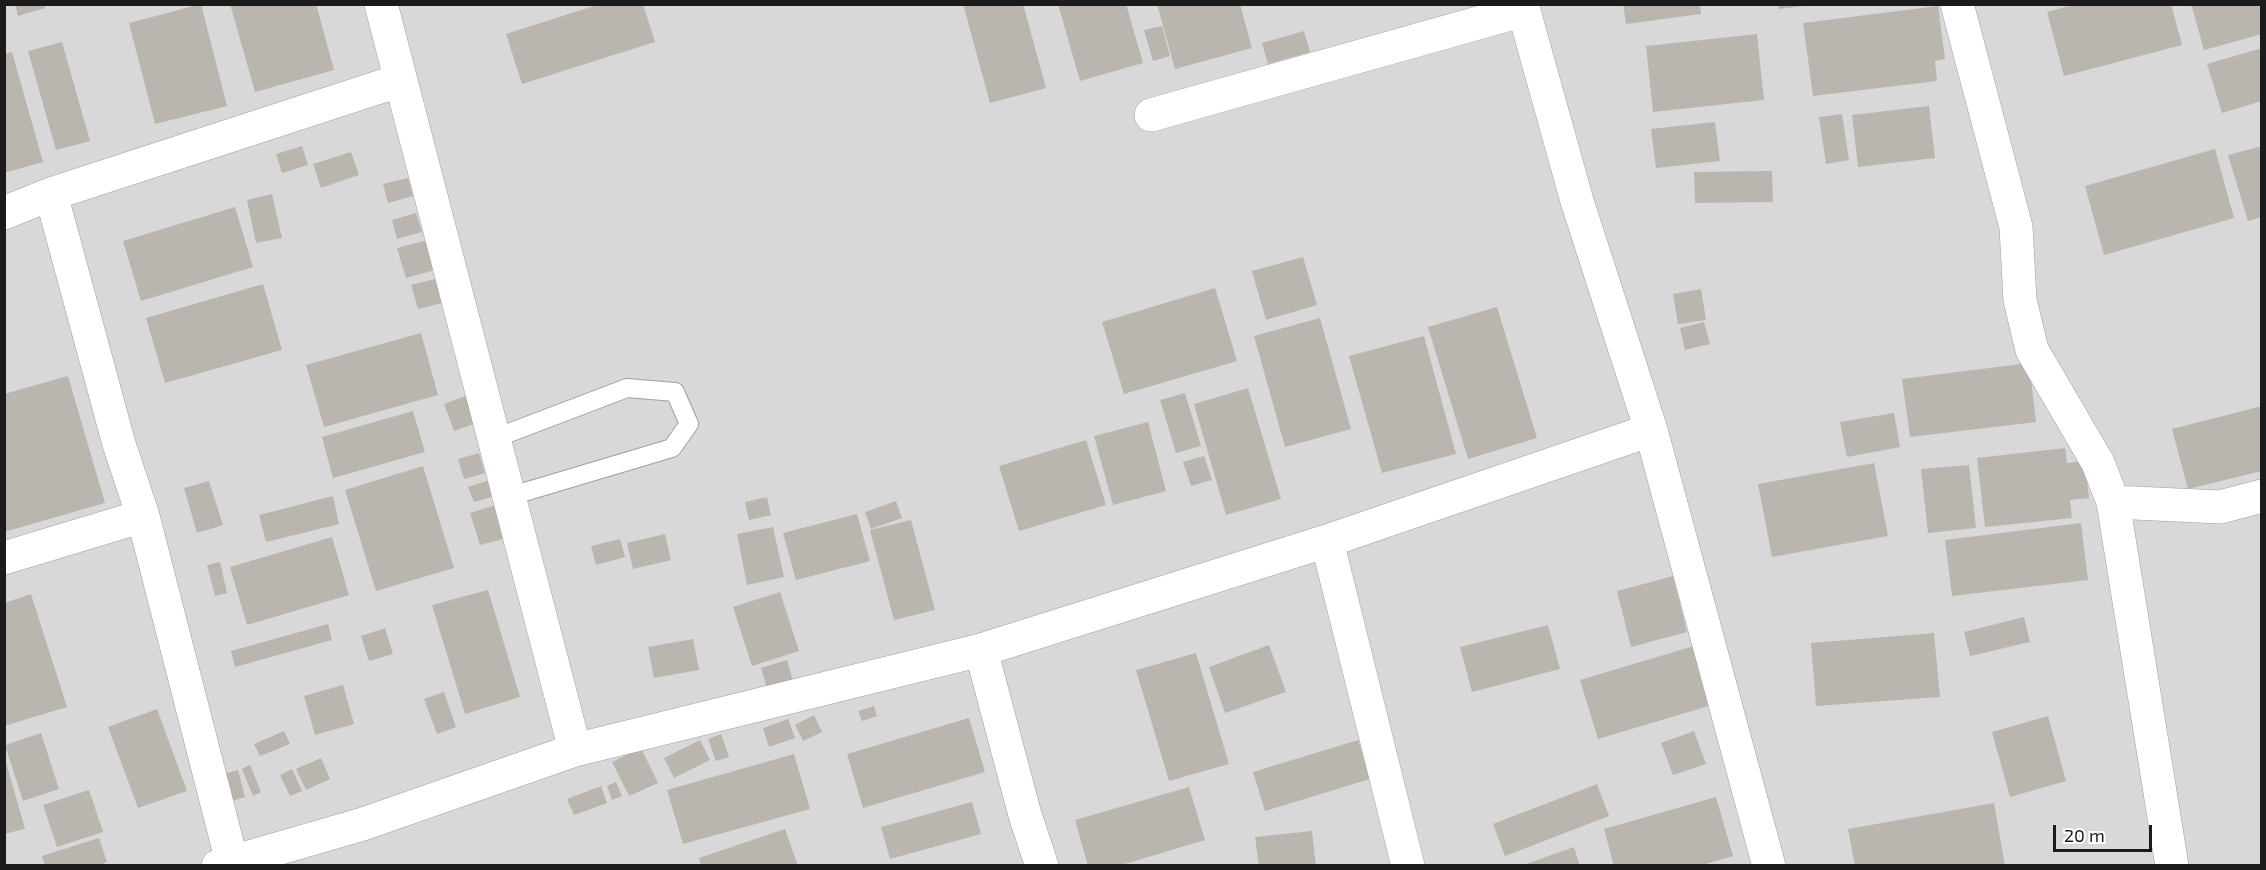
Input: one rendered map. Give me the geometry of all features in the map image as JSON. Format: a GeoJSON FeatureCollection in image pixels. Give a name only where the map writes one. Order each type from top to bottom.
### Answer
{"type":"FeatureCollection","features":[{"type":"Feature","properties":{"kind":"street"},"geometry":{"type":"LineString","coordinates":[[381,4],[494,439],[511,496],[575,750]]}},
{"type":"Feature","properties":{"kind":"street"},"geometry":{"type":"LineString","coordinates":[[1957,4],[2016,227],[2020,300],[2032,350],[2098,463],[2113,502],[2172,866]]}},
{"type":"Feature","properties":{"kind":"street"},"geometry":{"type":"LineString","coordinates":[[1151,115],[1523,7],[1577,201],[1651,430],[1769,866]]}},
{"type":"Feature","properties":{"kind":"street"},"geometry":{"type":"LineString","coordinates":[[4,213],[51,194],[401,80]]}},
{"type":"Feature","properties":{"kind":"street"},"geometry":{"type":"LineString","coordinates":[[51,194],[118,444],[143,516],[225,863],[363,824],[575,750],[981,651],[1327,541],[1651,430]]}},
{"type":"Feature","properties":{"kind":"street"},"geometry":{"type":"LineString","coordinates":[[2113,502],[2220,507],[2262,496]]}},
{"type":"Feature","properties":{"kind":"street"},"geometry":{"type":"LineString","coordinates":[[4,558],[143,516]]}},
{"type":"Feature","properties":{"kind":"street"},"geometry":{"type":"LineString","coordinates":[[1327,541],[1408,866]]}},
{"type":"Feature","properties":{"kind":"street"},"geometry":{"type":"LineString","coordinates":[[981,651],[1025,815],[1042,866]]}},
{"type":"Feature","properties":{"kind":"lane"},"geometry":{"type":"LineString","coordinates":[[494,439],[627,388],[675,392],[689,424],[672,448],[511,496]]}},
{"type":"Feature","properties":{"kind":"shaded area"},"geometry":{"type":"Polygon","coordinates":[[[5,5],[2261,5],[2261,865],[5,865],[5,5]]]}},
{"type":"Feature","properties":{"kind":"building"},"geometry":{"type":"Polygon","coordinates":[[[15,4],[44,4],[45,8],[18,16],[15,4]]]}},
{"type":"Feature","properties":{"kind":"building"},"geometry":{"type":"Polygon","coordinates":[[[201,4],[227,106],[155,124],[129,23],[201,4]]]}},
{"type":"Feature","properties":{"kind":"building"},"geometry":{"type":"Polygon","coordinates":[[[230,4],[316,4],[334,70],[255,92],[230,4]]]}},
{"type":"Feature","properties":{"kind":"building"},"geometry":{"type":"Polygon","coordinates":[[[600,4],[643,4],[655,42],[522,84],[506,34],[600,4]]]}},
{"type":"Feature","properties":{"kind":"building"},"geometry":{"type":"Polygon","coordinates":[[[963,4],[1023,4],[1046,88],[990,103],[963,4]]]}},
{"type":"Feature","properties":{"kind":"building"},"geometry":{"type":"Polygon","coordinates":[[[1058,4],[1126,4],[1143,63],[1080,81],[1058,4]]]}},
{"type":"Feature","properties":{"kind":"building"},"geometry":{"type":"Polygon","coordinates":[[[1157,4],[1240,4],[1252,48],[1175,69],[1157,4]]]}},
{"type":"Feature","properties":{"kind":"building"},"geometry":{"type":"Polygon","coordinates":[[[1623,4],[1700,4],[1701,14],[1626,24],[1623,4]]]}},
{"type":"Feature","properties":{"kind":"building"},"geometry":{"type":"Polygon","coordinates":[[[1778,4],[1804,4],[1804,6],[1779,9],[1778,4]]]}},
{"type":"Feature","properties":{"kind":"building"},"geometry":{"type":"Polygon","coordinates":[[[2076,4],[2171,4],[2182,45],[2064,76],[2047,12],[2076,4]]]}},
{"type":"Feature","properties":{"kind":"building"},"geometry":{"type":"Polygon","coordinates":[[[2191,4],[2262,4],[2262,34],[2204,50],[2191,4]]]}},
{"type":"Feature","properties":{"kind":"building"},"geometry":{"type":"Polygon","coordinates":[[[1938,6],[1945,59],[1935,61],[1937,81],[1813,96],[1803,23],[1938,6]]]}},
{"type":"Feature","properties":{"kind":"building"},"geometry":{"type":"Polygon","coordinates":[[[1162,26],[1170,56],[1153,61],[1144,30],[1162,26]]]}},
{"type":"Feature","properties":{"kind":"building"},"geometry":{"type":"Polygon","coordinates":[[[1304,31],[1310,52],[1268,64],[1262,43],[1304,31]]]}},
{"type":"Feature","properties":{"kind":"building"},"geometry":{"type":"Polygon","coordinates":[[[1757,34],[1764,100],[1653,112],[1646,46],[1757,34]]]}},
{"type":"Feature","properties":{"kind":"building"},"geometry":{"type":"Polygon","coordinates":[[[62,42],[90,141],[56,150],[28,51],[62,42]]]}},
{"type":"Feature","properties":{"kind":"building"},"geometry":{"type":"Polygon","coordinates":[[[2262,48],[2262,101],[2222,113],[2207,64],[2262,48]]]}},
{"type":"Feature","properties":{"kind":"building"},"geometry":{"type":"Polygon","coordinates":[[[12,52],[43,162],[4,173],[4,54],[12,52]]]}},
{"type":"Feature","properties":{"kind":"building"},"geometry":{"type":"Polygon","coordinates":[[[1929,106],[1935,158],[1858,167],[1852,115],[1929,106]]]}},
{"type":"Feature","properties":{"kind":"building"},"geometry":{"type":"Polygon","coordinates":[[[1842,114],[1849,160],[1826,164],[1819,117],[1842,114]]]}},
{"type":"Feature","properties":{"kind":"building"},"geometry":{"type":"Polygon","coordinates":[[[1715,122],[1720,161],[1656,168],[1651,129],[1715,122]]]}},
{"type":"Feature","properties":{"kind":"building"},"geometry":{"type":"Polygon","coordinates":[[[302,146],[308,165],[282,173],[276,154],[302,146]]]}},
{"type":"Feature","properties":{"kind":"building"},"geometry":{"type":"Polygon","coordinates":[[[2262,146],[2262,217],[2248,221],[2228,155],[2262,146]]]}},
{"type":"Feature","properties":{"kind":"building"},"geometry":{"type":"Polygon","coordinates":[[[2215,149],[2234,218],[2104,255],[2085,186],[2215,149]]]}},
{"type":"Feature","properties":{"kind":"building"},"geometry":{"type":"Polygon","coordinates":[[[351,152],[359,175],[321,188],[313,164],[351,152]]]}},
{"type":"Feature","properties":{"kind":"building"},"geometry":{"type":"Polygon","coordinates":[[[1772,171],[1773,202],[1695,203],[1694,172],[1772,171]]]}},
{"type":"Feature","properties":{"kind":"building"},"geometry":{"type":"Polygon","coordinates":[[[408,178],[413,196],[388,203],[383,184],[408,178]]]}},
{"type":"Feature","properties":{"kind":"building"},"geometry":{"type":"Polygon","coordinates":[[[272,194],[282,238],[256,243],[247,200],[272,194]]]}},
{"type":"Feature","properties":{"kind":"building"},"geometry":{"type":"Polygon","coordinates":[[[235,207],[253,267],[141,301],[123,241],[235,207]]]}},
{"type":"Feature","properties":{"kind":"building"},"geometry":{"type":"Polygon","coordinates":[[[416,213],[422,232],[397,239],[392,220],[416,213]]]}},
{"type":"Feature","properties":{"kind":"building"},"geometry":{"type":"Polygon","coordinates":[[[431,239],[439,269],[406,278],[397,248],[431,239]]]}},
{"type":"Feature","properties":{"kind":"building"},"geometry":{"type":"Polygon","coordinates":[[[1303,257],[1317,305],[1266,320],[1252,271],[1303,257]]]}},
{"type":"Feature","properties":{"kind":"building"},"geometry":{"type":"Polygon","coordinates":[[[439,278],[446,302],[418,309],[411,285],[439,278]]]}},
{"type":"Feature","properties":{"kind":"building"},"geometry":{"type":"Polygon","coordinates":[[[263,284],[282,350],[165,383],[146,318],[263,284]]]}},
{"type":"Feature","properties":{"kind":"building"},"geometry":{"type":"Polygon","coordinates":[[[1215,288],[1237,361],[1124,394],[1102,322],[1215,288]]]}},
{"type":"Feature","properties":{"kind":"building"},"geometry":{"type":"Polygon","coordinates":[[[1701,289],[1706,320],[1678,324],[1673,294],[1701,289]]]}},
{"type":"Feature","properties":{"kind":"building"},"geometry":{"type":"Polygon","coordinates":[[[1497,307],[1537,438],[1468,459],[1428,327],[1497,307]]]}},
{"type":"Feature","properties":{"kind":"building"},"geometry":{"type":"Polygon","coordinates":[[[1320,318],[1351,429],[1285,447],[1254,336],[1320,318]]]}},
{"type":"Feature","properties":{"kind":"building"},"geometry":{"type":"Polygon","coordinates":[[[1704,322],[1710,344],[1685,350],[1680,328],[1704,322]]]}},
{"type":"Feature","properties":{"kind":"building"},"geometry":{"type":"Polygon","coordinates":[[[421,333],[438,395],[324,427],[306,365],[421,333]]]}},
{"type":"Feature","properties":{"kind":"building"},"geometry":{"type":"Polygon","coordinates":[[[1424,336],[1456,454],[1382,473],[1349,356],[1424,336]]]}},
{"type":"Feature","properties":{"kind":"building"},"geometry":{"type":"Polygon","coordinates":[[[2029,363],[2036,422],[1910,437],[1902,379],[2029,363]]]}},
{"type":"Feature","properties":{"kind":"building"},"geometry":{"type":"Polygon","coordinates":[[[68,376],[105,503],[4,532],[4,394],[68,376]]]}},
{"type":"Feature","properties":{"kind":"building"},"geometry":{"type":"Polygon","coordinates":[[[1248,388],[1281,499],[1226,515],[1194,404],[1248,388]]]}},
{"type":"Feature","properties":{"kind":"building"},"geometry":{"type":"Polygon","coordinates":[[[1185,393],[1201,446],[1176,453],[1160,400],[1185,393]]]}},
{"type":"Feature","properties":{"kind":"building"},"geometry":{"type":"Polygon","coordinates":[[[466,396],[476,423],[454,431],[444,404],[466,396]]]}},
{"type":"Feature","properties":{"kind":"building"},"geometry":{"type":"Polygon","coordinates":[[[2262,406],[2262,471],[2188,489],[2172,429],[2262,406]]]}},
{"type":"Feature","properties":{"kind":"building"},"geometry":{"type":"Polygon","coordinates":[[[413,411],[425,452],[333,478],[322,437],[413,411]]]}},
{"type":"Feature","properties":{"kind":"building"},"geometry":{"type":"Polygon","coordinates":[[[1894,413],[1900,447],[1847,457],[1840,422],[1894,413]]]}},
{"type":"Feature","properties":{"kind":"building"},"geometry":{"type":"Polygon","coordinates":[[[1148,422],[1166,491],[1113,505],[1094,436],[1148,422]]]}},
{"type":"Feature","properties":{"kind":"building"},"geometry":{"type":"Polygon","coordinates":[[[1086,440],[1106,505],[1019,531],[999,466],[1086,440]]]}},
{"type":"Feature","properties":{"kind":"building"},"geometry":{"type":"Polygon","coordinates":[[[2065,448],[2067,463],[2085,461],[2089,498],[2070,500],[2072,518],[1985,527],[1977,458],[2065,448]]]}},
{"type":"Feature","properties":{"kind":"building"},"geometry":{"type":"Polygon","coordinates":[[[479,453],[485,473],[464,479],[458,459],[479,453]]]}},
{"type":"Feature","properties":{"kind":"building"},"geometry":{"type":"Polygon","coordinates":[[[1204,456],[1212,480],[1191,486],[1183,462],[1204,456]]]}},
{"type":"Feature","properties":{"kind":"building"},"geometry":{"type":"Polygon","coordinates":[[[1874,463],[1888,536],[1772,557],[1758,484],[1874,463]]]}},
{"type":"Feature","properties":{"kind":"building"},"geometry":{"type":"Polygon","coordinates":[[[1969,465],[1976,528],[1928,533],[1921,469],[1969,465]]]}},
{"type":"Feature","properties":{"kind":"building"},"geometry":{"type":"Polygon","coordinates":[[[423,466],[454,568],[376,591],[345,490],[423,466]]]}},
{"type":"Feature","properties":{"kind":"building"},"geometry":{"type":"Polygon","coordinates":[[[490,480],[495,496],[474,502],[468,487],[490,480]]]}},
{"type":"Feature","properties":{"kind":"building"},"geometry":{"type":"Polygon","coordinates":[[[209,481],[223,525],[197,533],[184,488],[209,481]]]}},
{"type":"Feature","properties":{"kind":"building"},"geometry":{"type":"Polygon","coordinates":[[[333,496],[339,524],[266,542],[259,515],[333,496]]]}},
{"type":"Feature","properties":{"kind":"building"},"geometry":{"type":"Polygon","coordinates":[[[767,497],[771,515],[749,520],[745,502],[767,497]]]}},
{"type":"Feature","properties":{"kind":"building"},"geometry":{"type":"Polygon","coordinates":[[[896,501],[902,518],[871,529],[865,512],[896,501]]]}},
{"type":"Feature","properties":{"kind":"building"},"geometry":{"type":"Polygon","coordinates":[[[496,505],[506,538],[480,545],[470,513],[496,505]]]}},
{"type":"Feature","properties":{"kind":"building"},"geometry":{"type":"Polygon","coordinates":[[[857,514],[870,561],[796,580],[783,533],[857,514]]]}},
{"type":"Feature","properties":{"kind":"building"},"geometry":{"type":"Polygon","coordinates":[[[911,520],[935,610],[894,620],[870,530],[911,520]]]}},
{"type":"Feature","properties":{"kind":"building"},"geometry":{"type":"Polygon","coordinates":[[[2081,523],[2088,580],[1952,596],[1945,540],[2081,523]]]}},
{"type":"Feature","properties":{"kind":"building"},"geometry":{"type":"Polygon","coordinates":[[[773,527],[784,577],[747,585],[737,534],[773,527]]]}},
{"type":"Feature","properties":{"kind":"building"},"geometry":{"type":"Polygon","coordinates":[[[665,534],[671,560],[633,569],[627,543],[665,534]]]}},
{"type":"Feature","properties":{"kind":"building"},"geometry":{"type":"Polygon","coordinates":[[[332,537],[349,595],[247,625],[230,567],[332,537]]]}},
{"type":"Feature","properties":{"kind":"building"},"geometry":{"type":"Polygon","coordinates":[[[620,539],[625,557],[596,565],[591,546],[620,539]]]}},
{"type":"Feature","properties":{"kind":"building"},"geometry":{"type":"Polygon","coordinates":[[[220,562],[227,593],[215,596],[207,565],[220,562]]]}},
{"type":"Feature","properties":{"kind":"building"},"geometry":{"type":"Polygon","coordinates":[[[1673,576],[1687,632],[1631,647],[1617,591],[1673,576]]]}},
{"type":"Feature","properties":{"kind":"building"},"geometry":{"type":"Polygon","coordinates":[[[488,590],[520,697],[465,714],[432,605],[488,590]]]}},
{"type":"Feature","properties":{"kind":"building"},"geometry":{"type":"Polygon","coordinates":[[[780,592],[799,651],[752,666],[733,607],[780,592]]]}},
{"type":"Feature","properties":{"kind":"building"},"geometry":{"type":"Polygon","coordinates":[[[31,594],[67,707],[4,726],[4,603],[31,594]]]}},
{"type":"Feature","properties":{"kind":"building"},"geometry":{"type":"Polygon","coordinates":[[[2024,617],[2030,642],[1970,656],[1964,632],[2024,617]]]}},
{"type":"Feature","properties":{"kind":"building"},"geometry":{"type":"Polygon","coordinates":[[[328,624],[332,640],[235,667],[231,651],[328,624]]]}},
{"type":"Feature","properties":{"kind":"building"},"geometry":{"type":"Polygon","coordinates":[[[1548,625],[1560,669],[1472,692],[1460,647],[1548,625]]]}},
{"type":"Feature","properties":{"kind":"building"},"geometry":{"type":"Polygon","coordinates":[[[385,628],[393,654],[369,661],[361,636],[385,628]]]}},
{"type":"Feature","properties":{"kind":"building"},"geometry":{"type":"Polygon","coordinates":[[[1934,633],[1940,697],[1816,706],[1811,643],[1934,633]]]}},
{"type":"Feature","properties":{"kind":"building"},"geometry":{"type":"Polygon","coordinates":[[[693,639],[699,670],[654,678],[648,647],[693,639]]]}},
{"type":"Feature","properties":{"kind":"building"},"geometry":{"type":"Polygon","coordinates":[[[1269,645],[1286,692],[1225,713],[1209,667],[1269,645]]]}},
{"type":"Feature","properties":{"kind":"building"},"geometry":{"type":"Polygon","coordinates":[[[1694,646],[1712,705],[1598,739],[1580,680],[1694,646]]]}},
{"type":"Feature","properties":{"kind":"building"},"geometry":{"type":"Polygon","coordinates":[[[1196,653],[1229,764],[1169,781],[1136,670],[1196,653]]]}},
{"type":"Feature","properties":{"kind":"building"},"geometry":{"type":"Polygon","coordinates":[[[787,660],[794,685],[768,692],[761,668],[787,660]]]}},
{"type":"Feature","properties":{"kind":"building"},"geometry":{"type":"Polygon","coordinates":[[[343,685],[354,724],[315,735],[304,696],[343,685]]]}},
{"type":"Feature","properties":{"kind":"building"},"geometry":{"type":"Polygon","coordinates":[[[444,692],[456,727],[437,734],[424,699],[444,692]]]}},
{"type":"Feature","properties":{"kind":"building"},"geometry":{"type":"Polygon","coordinates":[[[874,706],[877,716],[862,721],[858,711],[874,706]]]}},
{"type":"Feature","properties":{"kind":"building"},"geometry":{"type":"Polygon","coordinates":[[[157,709],[187,791],[138,808],[108,727],[157,709]]]}},
{"type":"Feature","properties":{"kind":"building"},"geometry":{"type":"Polygon","coordinates":[[[814,715],[822,732],[803,741],[795,725],[814,715]]]}},
{"type":"Feature","properties":{"kind":"building"},"geometry":{"type":"Polygon","coordinates":[[[2048,716],[2066,781],[2010,797],[1992,732],[2048,716]]]}},
{"type":"Feature","properties":{"kind":"building"},"geometry":{"type":"Polygon","coordinates":[[[969,718],[985,772],[863,808],[847,754],[969,718]]]}},
{"type":"Feature","properties":{"kind":"building"},"geometry":{"type":"Polygon","coordinates":[[[788,719],[795,738],[769,747],[763,728],[788,719]]]}},
{"type":"Feature","properties":{"kind":"building"},"geometry":{"type":"Polygon","coordinates":[[[284,731],[290,744],[260,756],[254,744],[284,731]]]}},
{"type":"Feature","properties":{"kind":"building"},"geometry":{"type":"Polygon","coordinates":[[[1694,731],[1706,764],[1673,775],[1661,743],[1694,731]]]}},
{"type":"Feature","properties":{"kind":"building"},"geometry":{"type":"Polygon","coordinates":[[[41,733],[59,789],[23,801],[5,745],[41,733]]]}},
{"type":"Feature","properties":{"kind":"building"},"geometry":{"type":"Polygon","coordinates":[[[721,734],[729,757],[716,761],[708,739],[721,734]]]}},
{"type":"Feature","properties":{"kind":"building"},"geometry":{"type":"Polygon","coordinates":[[[700,740],[710,760],[674,778],[664,758],[700,740]]]}},
{"type":"Feature","properties":{"kind":"building"},"geometry":{"type":"Polygon","coordinates":[[[1358,740],[1370,779],[1265,811],[1253,772],[1358,740]]]}},
{"type":"Feature","properties":{"kind":"building"},"geometry":{"type":"Polygon","coordinates":[[[641,748],[658,783],[629,796],[612,762],[641,748]]]}},
{"type":"Feature","properties":{"kind":"building"},"geometry":{"type":"Polygon","coordinates":[[[794,754],[810,809],[683,844],[667,790],[794,754]]]}},
{"type":"Feature","properties":{"kind":"building"},"geometry":{"type":"Polygon","coordinates":[[[4,755],[25,829],[4,834],[4,755]]]}},
{"type":"Feature","properties":{"kind":"building"},"geometry":{"type":"Polygon","coordinates":[[[321,758],[330,779],[306,790],[296,769],[321,758]]]}},
{"type":"Feature","properties":{"kind":"building"},"geometry":{"type":"Polygon","coordinates":[[[250,765],[261,792],[253,796],[242,769],[250,765]]]}},
{"type":"Feature","properties":{"kind":"building"},"geometry":{"type":"Polygon","coordinates":[[[292,769],[302,791],[290,796],[280,775],[292,769]]]}},
{"type":"Feature","properties":{"kind":"building"},"geometry":{"type":"Polygon","coordinates":[[[238,770],[245,797],[232,801],[224,774],[238,770]]]}},
{"type":"Feature","properties":{"kind":"building"},"geometry":{"type":"Polygon","coordinates":[[[616,782],[622,796],[612,800],[607,786],[616,782]]]}},
{"type":"Feature","properties":{"kind":"building"},"geometry":{"type":"Polygon","coordinates":[[[1597,784],[1609,816],[1505,856],[1493,824],[1597,784]]]}},
{"type":"Feature","properties":{"kind":"building"},"geometry":{"type":"Polygon","coordinates":[[[601,786],[607,803],[574,815],[567,799],[601,786]]]}},
{"type":"Feature","properties":{"kind":"building"},"geometry":{"type":"Polygon","coordinates":[[[1189,787],[1205,840],[1118,866],[1088,866],[1075,820],[1189,787]]]}},
{"type":"Feature","properties":{"kind":"building"},"geometry":{"type":"Polygon","coordinates":[[[89,790],[103,832],[57,847],[43,805],[89,790]]]}},
{"type":"Feature","properties":{"kind":"building"},"geometry":{"type":"Polygon","coordinates":[[[1716,797],[1733,856],[1699,866],[1614,866],[1604,829],[1716,797]]]}},
{"type":"Feature","properties":{"kind":"building"},"geometry":{"type":"Polygon","coordinates":[[[972,802],[981,834],[890,859],[881,827],[972,802]]]}},
{"type":"Feature","properties":{"kind":"building"},"geometry":{"type":"Polygon","coordinates":[[[1994,803],[2005,866],[1855,866],[1848,829],[1994,803]]]}},
{"type":"Feature","properties":{"kind":"building"},"geometry":{"type":"Polygon","coordinates":[[[785,829],[798,866],[701,866],[699,858],[785,829]]]}},
{"type":"Feature","properties":{"kind":"building"},"geometry":{"type":"Polygon","coordinates":[[[1312,831],[1316,866],[1259,866],[1255,837],[1312,831]]]}},
{"type":"Feature","properties":{"kind":"building"},"geometry":{"type":"Polygon","coordinates":[[[99,838],[107,862],[97,866],[45,866],[42,856],[99,838]]]}},
{"type":"Feature","properties":{"kind":"building"},"geometry":{"type":"Polygon","coordinates":[[[1574,847],[1580,866],[1523,866],[1523,865],[1574,847]]]}}]}
